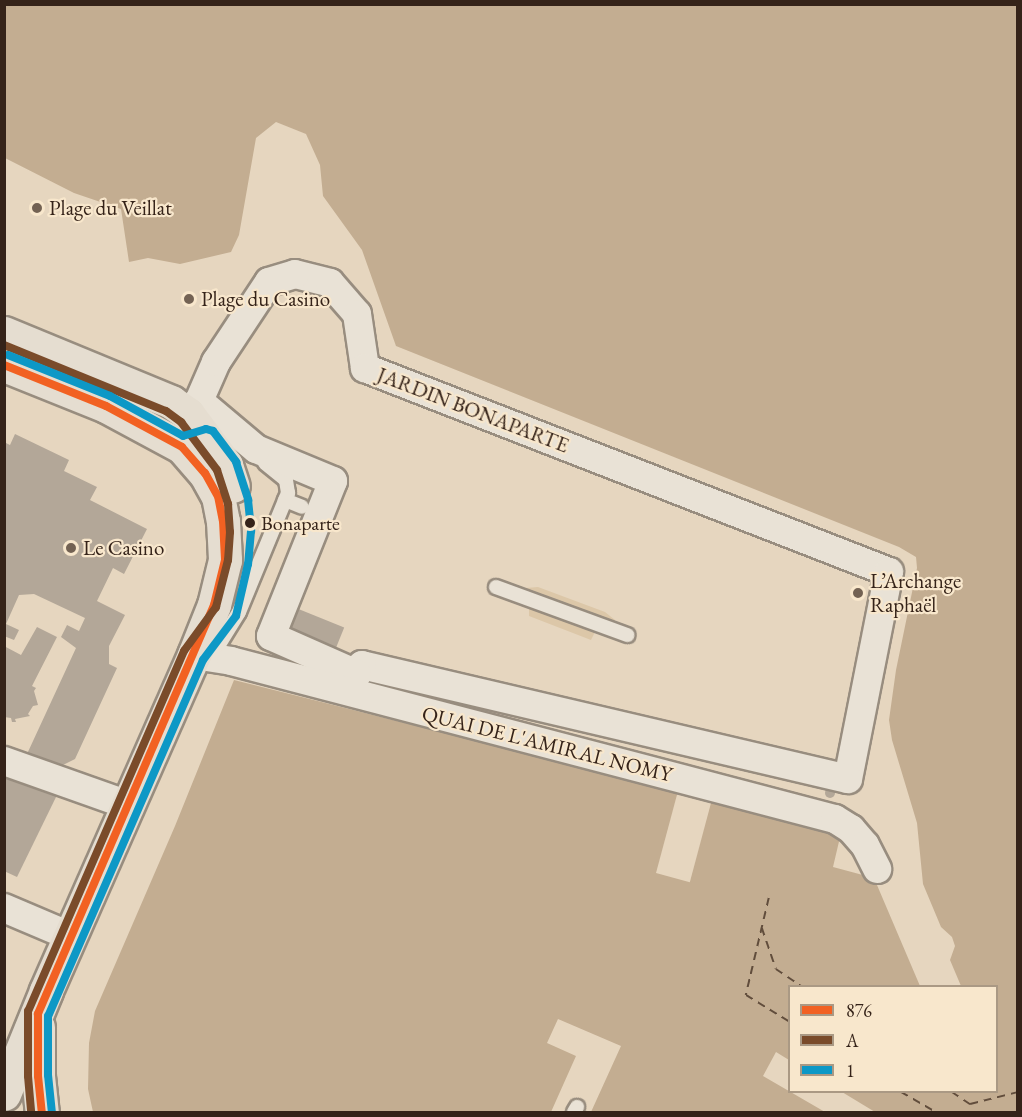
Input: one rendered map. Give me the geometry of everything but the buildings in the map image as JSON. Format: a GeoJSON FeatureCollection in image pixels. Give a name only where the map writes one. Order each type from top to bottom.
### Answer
{"type":"FeatureCollection","features":[{"type":"Feature","properties":{"kind":"main road"},"geometry":{"type":"LineString","coordinates":[[4,333],[171,402],[188,414],[194,443]]}},
{"type":"Feature","properties":{"kind":"main road"},"geometry":{"type":"LineString","coordinates":[[4,365],[194,443],[226,465],[238,502],[241,532],[238,562],[226,612],[203,656],[177,695],[70,936],[4,1094]]}},
{"type":"Feature","properties":{"kind":"main road"},"geometry":{"type":"LineString","coordinates":[[39,1014],[38,1076],[42,1113]]}},
{"type":"Feature","properties":{"kind":"street","name":"JARDIN BONAPARTE"},"geometry":{"type":"LineString","coordinates":[[295,274],[330,283],[357,314],[365,368],[890,572],[848,779],[362,665],[357,674],[271,636],[333,481],[256,449],[200,401],[216,363],[269,282],[295,274]]}},
{"type":"Feature","properties":{"kind":"street","name":"QUAI DE L'AMIRAL NOMY"},"geometry":{"type":"LineString","coordinates":[[203,656],[835,819],[851,829],[858,837],[877,869]]}},
{"type":"Feature","properties":{"kind":"street"},"geometry":{"type":"LineString","coordinates":[[4,761],[128,805]]}},
{"type":"Feature","properties":{"kind":"street"},"geometry":{"type":"LineString","coordinates":[[4,908],[70,936]]}},
{"type":"Feature","properties":{"kind":"lane"},"geometry":{"type":"LineString","coordinates":[[194,443],[224,440],[272,467],[286,480],[288,493],[239,612],[203,656]]}},
{"type":"Feature","properties":{"kind":"lane"},"geometry":{"type":"LineString","coordinates":[[285,500],[302,507]]}},
{"type":"Feature","properties":{"kind":"lane"},"geometry":{"type":"LineString","coordinates":[[496,587],[627,635]]}},
{"type":"Feature","properties":{"kind":"shaded area"},"geometry":{"type":"Polygon","coordinates":[[[4,5],[1017,5],[1017,1112],[875,1112],[844,1093],[998,1093],[998,985],[961,985],[950,960],[955,946],[952,937],[941,927],[923,884],[917,823],[892,740],[889,720],[896,670],[917,568],[916,557],[899,547],[396,346],[362,250],[323,196],[320,165],[306,134],[276,122],[256,138],[239,235],[231,252],[180,264],[148,258],[129,262],[121,209],[74,193],[5,158],[4,5]]]}},
{"type":"Feature","properties":{"kind":"shaded area"},"geometry":{"type":"Polygon","coordinates":[[[538,587],[605,612],[615,620],[613,628],[606,632],[595,632],[591,640],[529,616],[529,605],[521,592],[526,588],[538,587]]]}},
{"type":"Feature","properties":{"kind":"shaded area"},"geometry":{"type":"Polygon","coordinates":[[[234,680],[841,833],[833,867],[874,878],[920,985],[788,985],[788,1059],[776,1052],[763,1076],[788,1091],[788,1093],[792,1093],[825,1112],[591,1112],[621,1046],[558,1019],[547,1043],[576,1056],[551,1112],[93,1112],[88,1089],[89,1043],[95,1011],[175,826],[234,680]]]}},
{"type":"Feature","properties":{"kind":"pier"},"geometry":{"type":"Polygon","coordinates":[[[678,791],[712,800],[690,882],[656,873],[678,791]]]}},
{"type":"Feature","properties":{"kind":"ferry route"},"geometry":{"type":"LineString","coordinates":[[769,898],[746,995],[788,1021]]}},
{"type":"Feature","properties":{"kind":"ferry route"},"geometry":{"type":"LineString","coordinates":[[762,928],[776,969],[800,985]]}},
{"type":"Feature","properties":{"kind":"ferry route"},"geometry":{"type":"LineString","coordinates":[[954,1093],[970,1104],[1018,1092]]}},
{"type":"Feature","properties":{"kind":"ferry route"},"geometry":{"type":"LineString","coordinates":[[903,1093],[935,1112]]}},
{"type":"Feature","properties":{"kind":"transit line","name":"A"},"geometry":{"type":"LineString","coordinates":[[4,345],[166,411],[181,422],[217,470],[228,504],[230,532],[228,560],[216,607],[184,651],[28,1011],[28,1076],[31,1112]]}},
{"type":"Feature","properties":{"kind":"transit line","name":"1"},"geometry":{"type":"LineString","coordinates":[[8,355],[110,396],[183,436],[206,429],[213,431],[236,462],[248,500],[251,531],[248,564],[236,616],[203,660],[48,1016],[48,1075],[52,1111]]}},
{"type":"Feature","properties":{"kind":"transit line","name":"876"},"geometry":{"type":"LineString","coordinates":[[4,365],[106,406],[182,447],[205,473],[218,496],[223,521],[225,560],[214,605],[38,1014],[38,1076],[42,1112]]}},
{"type":"Feature","properties":{"kind":"place","name":"Plage du Veillat"},"geometry":{"type":"Point","coordinates":[37,208]}},
{"type":"Feature","properties":{"kind":"place","name":"Plage du Casino"},"geometry":{"type":"Point","coordinates":[189,299]}},
{"type":"Feature","properties":{"kind":"place","name":"Bonaparte"},"geometry":{"type":"Point","coordinates":[250,523]}},
{"type":"Feature","properties":{"kind":"place","name":"Le Casino"},"geometry":{"type":"Point","coordinates":[71,548]}},
{"type":"Feature","properties":{"kind":"place","name":"L’Archange Raphaël"},"geometry":{"type":"Point","coordinates":[858,593]}}]}
